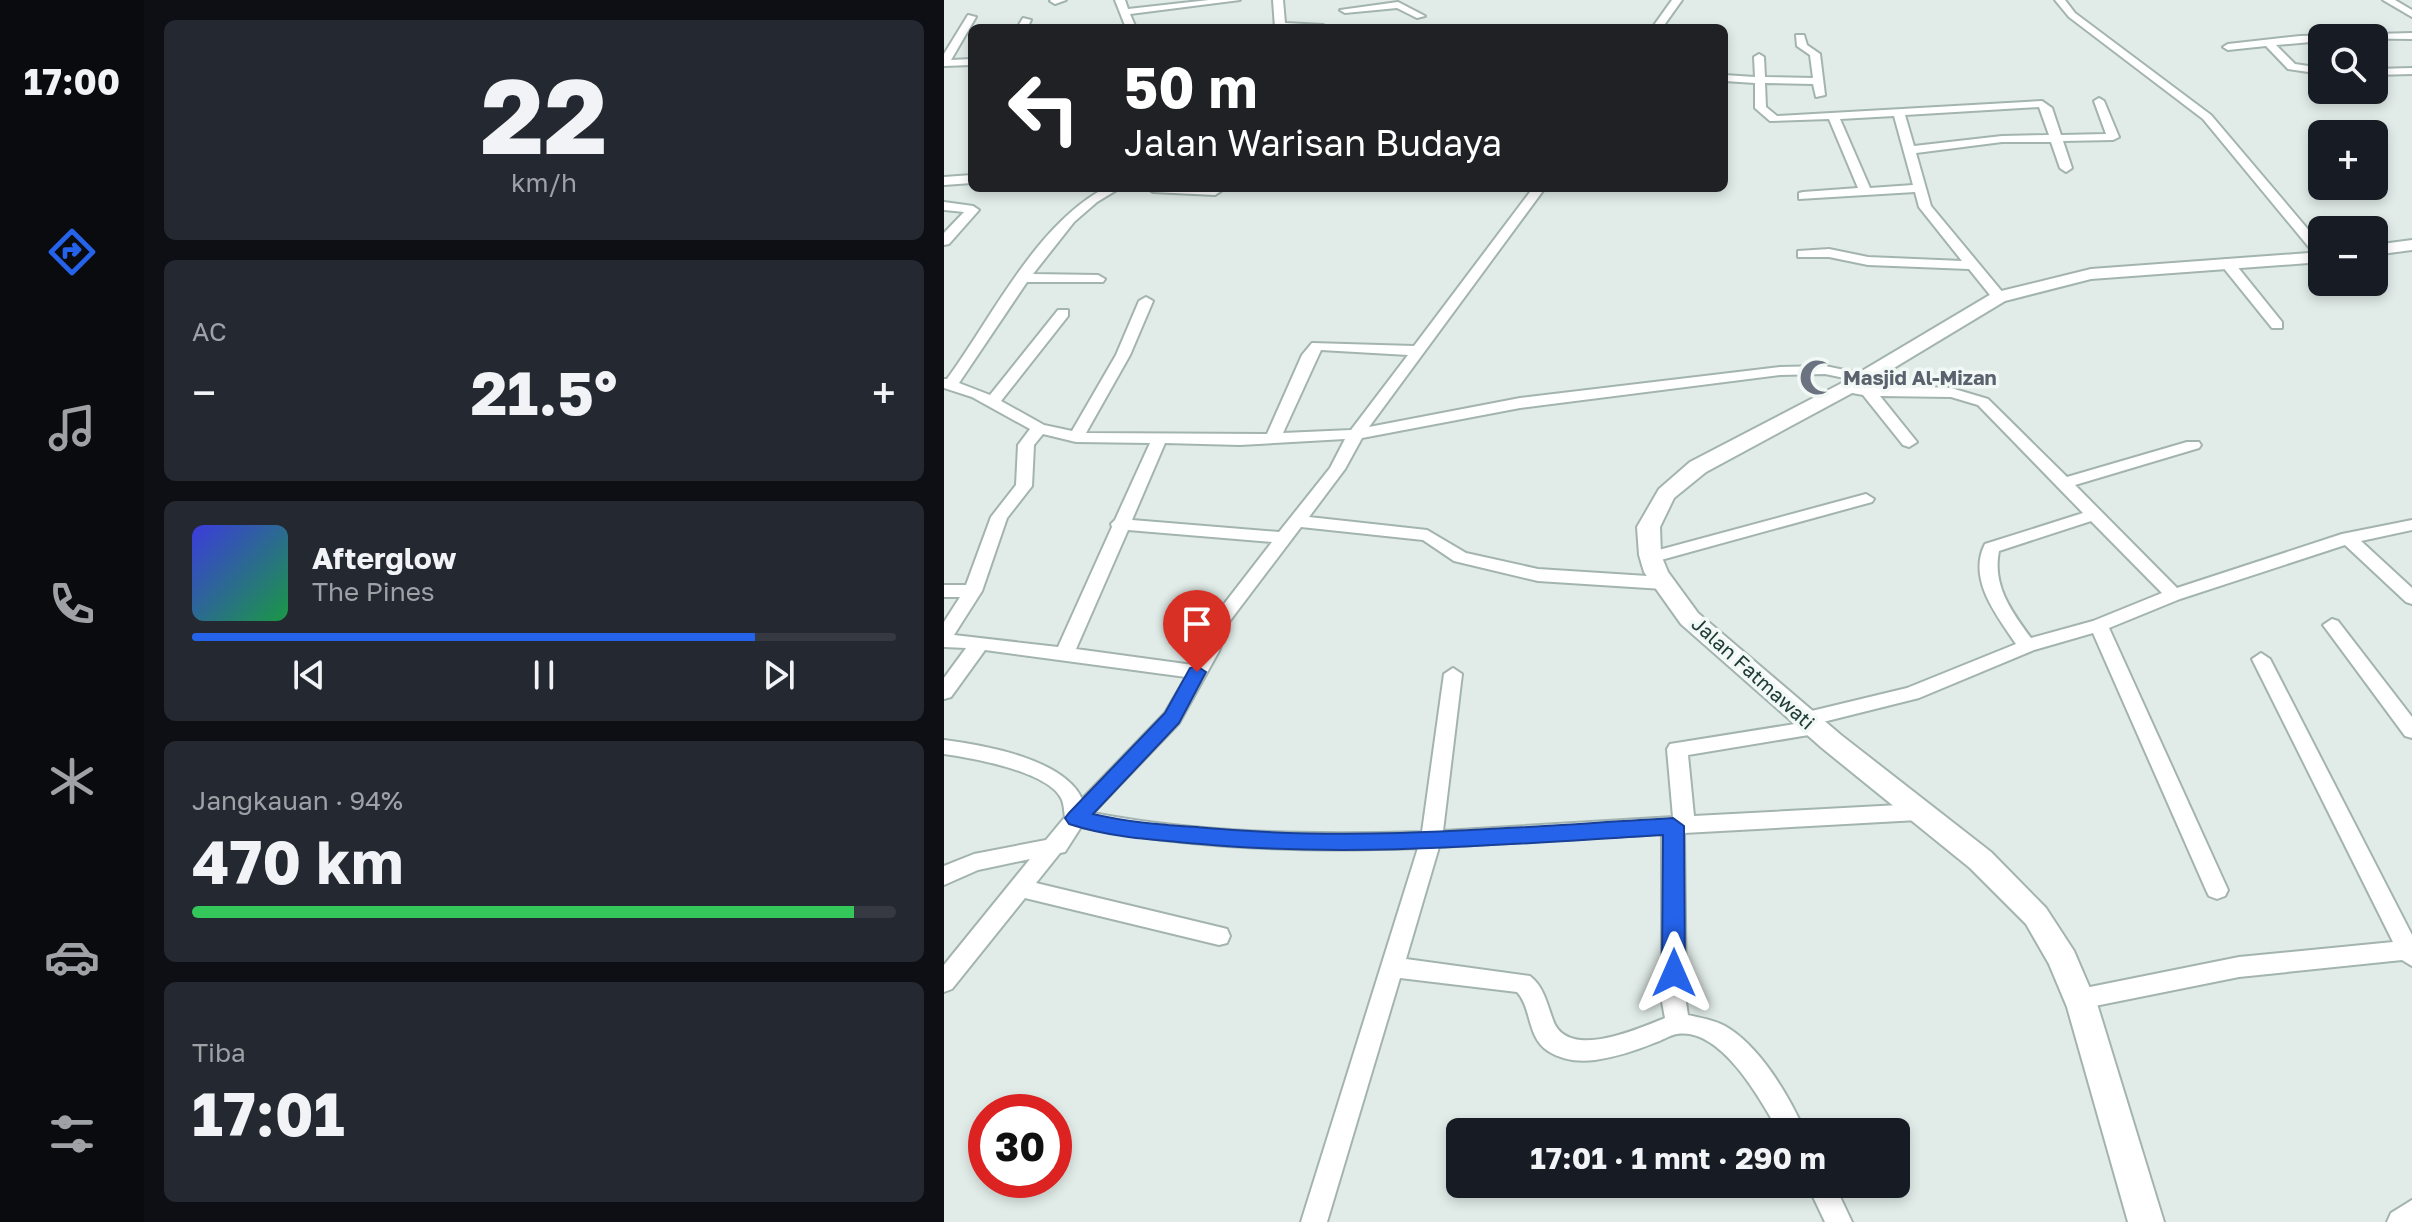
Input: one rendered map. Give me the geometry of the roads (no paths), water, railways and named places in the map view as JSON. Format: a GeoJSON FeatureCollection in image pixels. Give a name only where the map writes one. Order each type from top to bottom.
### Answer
{"type":"FeatureCollection","features":[{"type":"Feature","properties":{"kind":"street"},"geometry":{"type":"LineString","coordinates":[[1055,1],[1061,0]]}},
{"type":"Feature","properties":{"kind":"street"},"geometry":{"type":"LineString","coordinates":[[1120,0],[1130,24]]}},
{"type":"Feature","properties":{"kind":"street"},"geometry":{"type":"LineString","coordinates":[[1125,12],[1235,0]]}},
{"type":"Feature","properties":{"kind":"street"},"geometry":{"type":"LineString","coordinates":[[1278,0],[1281,24]]}},
{"type":"Feature","properties":{"kind":"street"},"geometry":{"type":"LineString","coordinates":[[1338,0],[1346,14],[1398,5],[1420,16]]}},
{"type":"Feature","properties":{"kind":"street"},"geometry":{"type":"LineString","coordinates":[[1660,24],[1677,0]]}},
{"type":"Feature","properties":{"kind":"street"},"geometry":{"type":"LineString","coordinates":[[2060,0],[2072,15],[2207,117],[2308,239]]}},
{"type":"Feature","properties":{"kind":"street"},"geometry":{"type":"LineString","coordinates":[[2388,0],[2412,14]]}},
{"type":"Feature","properties":{"kind":"street"},"geometry":{"type":"LineString","coordinates":[[944,63],[971,17]]}},
{"type":"Feature","properties":{"kind":"street"},"geometry":{"type":"LineString","coordinates":[[2375,21],[2408,36]]}},
{"type":"Feature","properties":{"kind":"street"},"geometry":{"type":"LineString","coordinates":[[2228,47],[2268,42],[2408,36]]}},
{"type":"Feature","properties":{"kind":"street"},"geometry":{"type":"LineString","coordinates":[[1800,37],[1802,46],[1815,54],[1820,95]]}},
{"type":"Feature","properties":{"kind":"street"},"geometry":{"type":"LineString","coordinates":[[2268,42],[2292,67],[2308,69]]}},
{"type":"Feature","properties":{"kind":"street"},"geometry":{"type":"LineString","coordinates":[[1759,57],[1761,108],[1774,119],[2038,104],[2046,108],[2066,168]]}},
{"type":"Feature","properties":{"kind":"street"},"geometry":{"type":"LineString","coordinates":[[944,63],[968,62]]}},
{"type":"Feature","properties":{"kind":"street"},"geometry":{"type":"LineString","coordinates":[[2388,72],[2412,71]]}},
{"type":"Feature","properties":{"kind":"street"},"geometry":{"type":"LineString","coordinates":[[1728,78],[1818,81]]}},
{"type":"Feature","properties":{"kind":"street"},"geometry":{"type":"LineString","coordinates":[[1908,150],[2002,139],[2113,137],[2099,101]]}},
{"type":"Feature","properties":{"kind":"street"},"geometry":{"type":"LineString","coordinates":[[1899,112],[1917,188],[1925,207],[1999,297]]}},
{"type":"Feature","properties":{"kind":"street"},"geometry":{"type":"LineString","coordinates":[[1834,117],[1866,192]]}},
{"type":"Feature","properties":{"kind":"street"},"geometry":{"type":"LineString","coordinates":[[944,181],[968,179]]}},
{"type":"Feature","properties":{"kind":"street"},"geometry":{"type":"LineString","coordinates":[[1803,196],[1917,188]]}},
{"type":"Feature","properties":{"kind":"street"},"geometry":{"type":"LineString","coordinates":[[1108,192],[1083,208],[1021,278],[983,342],[947,383],[1039,428],[1076,437],[1159,440],[1356,434],[1536,401],[1750,374],[1825,370],[1860,387],[1952,394],[1978,400],[2008,425],[2062,484],[2174,595]]}},
{"type":"Feature","properties":{"kind":"street"},"geometry":{"type":"LineString","coordinates":[[944,982],[1057,846],[1076,818],[1172,718],[1226,613],[1337,469],[1356,434],[1536,192]]}},
{"type":"Feature","properties":{"kind":"street"},"geometry":{"type":"LineString","coordinates":[[944,206],[973,210],[944,240]]}},
{"type":"Feature","properties":{"kind":"street"},"geometry":{"type":"LineString","coordinates":[[2388,248],[2412,245]]}},
{"type":"Feature","properties":{"kind":"street"},"geometry":{"type":"LineString","coordinates":[[1803,254],[1829,253],[1868,261],[1973,265]]}},
{"type":"Feature","properties":{"kind":"street","name":"Jalan Fatmawati"},"geometry":{"type":"LineString","coordinates":[[2146,1222],[2080,999],[2060,954],[2035,915],[1987,864],[1808,724],[1687,615],[1663,583],[1650,558],[1647,539],[1654,506],[1676,482],[1860,387],[1999,297],[2091,274],[2308,257]]}},
{"type":"Feature","properties":{"kind":"street"},"geometry":{"type":"LineString","coordinates":[[2227,263],[2277,325]]}},
{"type":"Feature","properties":{"kind":"street"},"geometry":{"type":"LineString","coordinates":[[1021,278],[1098,279]]}},
{"type":"Feature","properties":{"kind":"street"},"geometry":{"type":"LineString","coordinates":[[1076,437],[1123,355],[1146,301]]}},
{"type":"Feature","properties":{"kind":"street"},"geometry":{"type":"LineString","coordinates":[[992,403],[1063,313]]}},
{"type":"Feature","properties":{"kind":"street"},"geometry":{"type":"LineString","coordinates":[[1273,438],[1309,355],[1317,346],[1420,351]]}},
{"type":"Feature","properties":{"kind":"street"},"geometry":{"type":"LineString","coordinates":[[1860,387],[1909,442]]}},
{"type":"Feature","properties":{"kind":"street"},"geometry":{"type":"LineString","coordinates":[[1039,428],[1026,445],[1024,486],[999,517],[973,591],[944,638],[1197,672]]}},
{"type":"Feature","properties":{"kind":"street"},"geometry":{"type":"LineString","coordinates":[[1064,655],[1119,524],[1159,440]]}},
{"type":"Feature","properties":{"kind":"street"},"geometry":{"type":"LineString","coordinates":[[2062,484],[2193,445]]}},
{"type":"Feature","properties":{"kind":"street"},"geometry":{"type":"LineString","coordinates":[[1650,558],[1866,499]]}},
{"type":"Feature","properties":{"kind":"street"},"geometry":{"type":"LineString","coordinates":[[2027,646],[1994,595],[1988,558],[1991,548],[2093,515]]}},
{"type":"Feature","properties":{"kind":"street"},"geometry":{"type":"LineString","coordinates":[[1295,521],[1427,535],[1460,557],[1538,575],[1663,583]]}},
{"type":"Feature","properties":{"kind":"street"},"geometry":{"type":"LineString","coordinates":[[1119,524],[1283,538]]}},
{"type":"Feature","properties":{"kind":"street"},"geometry":{"type":"LineString","coordinates":[[1678,1023],[1674,1002],[1679,825],[1677,749],[1808,724],[1912,693],[2027,646],[2099,625],[2174,595],[2348,538],[2412,525]]}},
{"type":"Feature","properties":{"kind":"street"},"geometry":{"type":"LineString","coordinates":[[2348,538],[2412,598]]}},
{"type":"Feature","properties":{"kind":"street"},"geometry":{"type":"LineString","coordinates":[[944,591],[973,591]]}},
{"type":"Feature","properties":{"kind":"street"},"geometry":{"type":"LineString","coordinates":[[2099,625],[2217,890]]}},
{"type":"Feature","properties":{"kind":"street"},"geometry":{"type":"LineString","coordinates":[[2332,625],[2412,731]]}},
{"type":"Feature","properties":{"kind":"street"},"geometry":{"type":"LineString","coordinates":[[944,692],[980,643]]}},
{"type":"Feature","properties":{"kind":"street"},"geometry":{"type":"LineString","coordinates":[[2080,999],[2239,967],[2410,954],[2261,659]]}},
{"type":"Feature","properties":{"kind":"street"},"geometry":{"type":"LineString","coordinates":[[1314,1222],[1431,840],[1453,674]]}},
{"type":"Feature","properties":{"kind":"street"},"geometry":{"type":"LineString","coordinates":[[944,747],[962,749],[1049,777],[1069,792],[1076,818]]}},
{"type":"Feature","properties":{"kind":"street"},"geometry":{"type":"LineString","coordinates":[[1076,818],[1122,829],[1218,839],[1431,840],[1918,812]]}},
{"type":"Feature","properties":{"kind":"street"},"geometry":{"type":"LineString","coordinates":[[944,876],[974,862],[1057,846]]}},
{"type":"Feature","properties":{"kind":"street"},"geometry":{"type":"LineString","coordinates":[[1021,888],[1219,936]]}},
{"type":"Feature","properties":{"kind":"street"},"geometry":{"type":"LineString","coordinates":[[1392,967],[1526,985],[1546,1036],[1560,1048],[1572,1052],[1593,1051],[1641,1038],[1678,1023],[1711,1032],[1729,1043],[1775,1100],[1785,1118]]}},
{"type":"Feature","properties":{"kind":"street"},"geometry":{"type":"LineString","coordinates":[[1827,1198],[1839,1222]]}},
{"type":"Feature","properties":{"kind":"street"},"geometry":{"type":"LineString","coordinates":[[2400,1222],[2412,1213]]}},
{"type":"Feature","properties":{"kind":"place","name":"Masjid Al-Mizan"},"geometry":{"type":"Point","coordinates":[1817,378]}}]}
